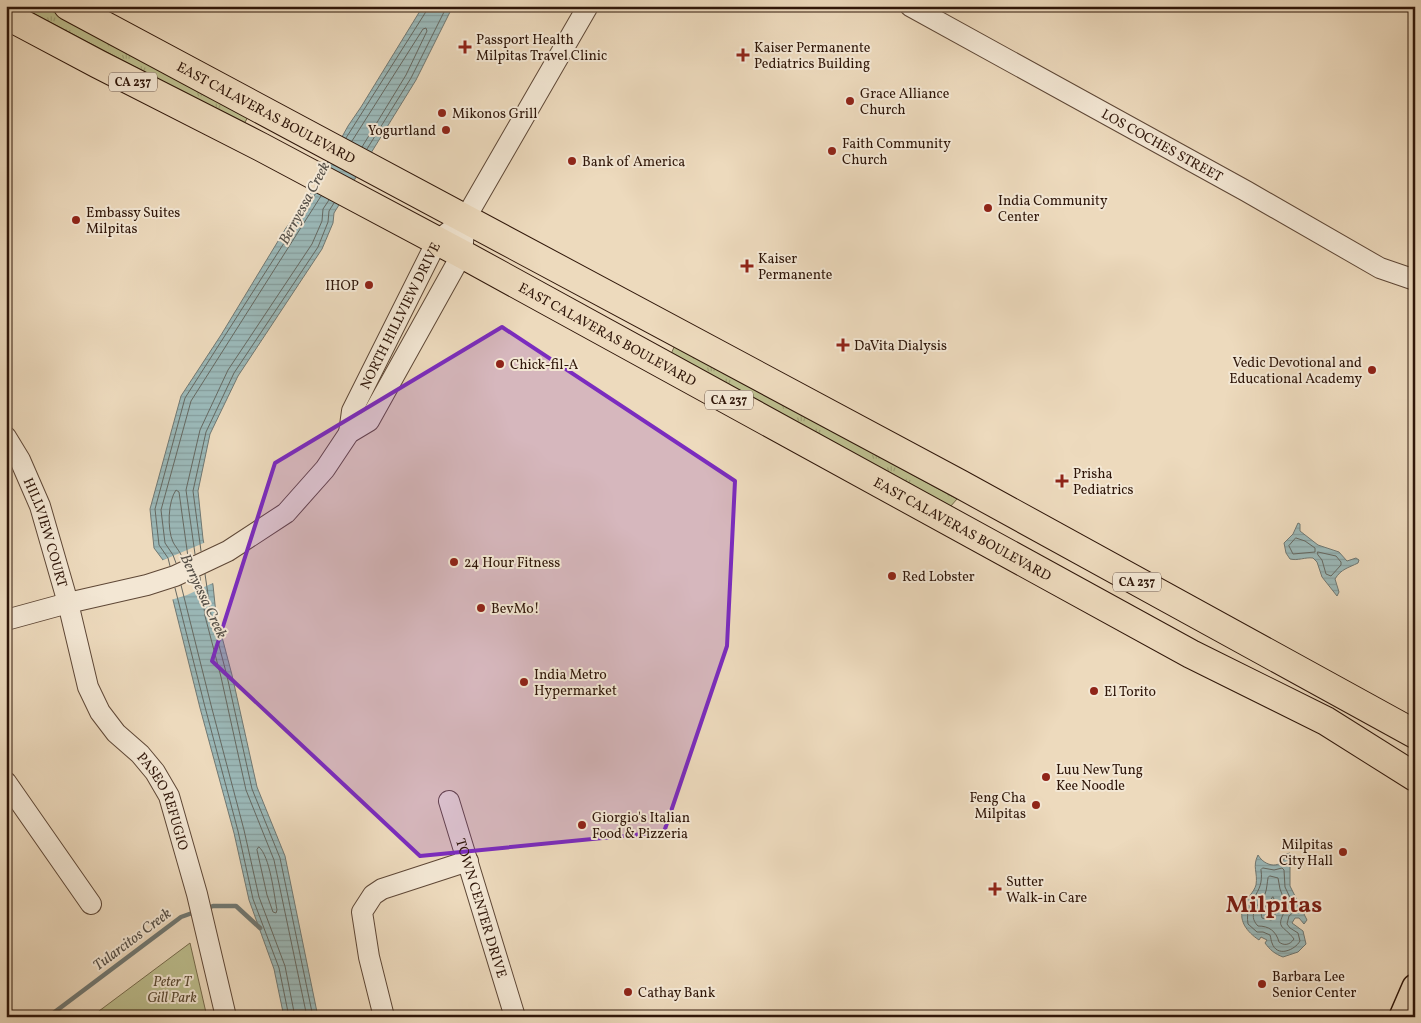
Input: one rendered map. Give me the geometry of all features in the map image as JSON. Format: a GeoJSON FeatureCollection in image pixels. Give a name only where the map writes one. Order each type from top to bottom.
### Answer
{"type":"FeatureCollection","features":[{"type":"Feature","properties":{"kind":"highway","name":"EAST CALAVERAS BOULEVARD"},"geometry":{"type":"LineString","coordinates":[[79,10],[1021,517],[1415,734]]}},
{"type":"Feature","properties":{"kind":"highway","name":"EAST CALAVERAS BOULEVARD"},"geometry":{"type":"LineString","coordinates":[[6,15],[315,175],[462,254],[1191,654],[1326,720],[1408,774]]}},
{"type":"Feature","properties":{"kind":"highway"},"geometry":{"type":"LineString","coordinates":[[6,30],[98,64]]}},
{"type":"Feature","properties":{"kind":"main road"},"geometry":{"type":"LineString","coordinates":[[1402,1017],[1415,987]]}},
{"type":"Feature","properties":{"kind":"street"},"geometry":{"type":"LineString","coordinates":[[465,219],[588,6]]}},
{"type":"Feature","properties":{"kind":"street","name":"LOS COCHES STREET"},"geometry":{"type":"LineString","coordinates":[[910,6],[1246,191],[1380,268],[1415,280]]}},
{"type":"Feature","properties":{"kind":"street","name":"NORTH HILLVIEW DRIVE"},"geometry":{"type":"LineString","coordinates":[[349,433],[352,411],[437,241],[465,219]]}},
{"type":"Feature","properties":{"kind":"street","name":"NORTH HILLVIEW DRIVE"},"geometry":{"type":"LineString","coordinates":[[6,620],[68,603],[147,585],[175,576],[228,551],[286,513],[325,469],[349,433],[369,420],[462,254],[465,219]]}},
{"type":"Feature","properties":{"kind":"street","name":"HILLVIEW COURT"},"geometry":{"type":"LineString","coordinates":[[6,437],[20,460],[40,506],[68,603]]}},
{"type":"Feature","properties":{"kind":"street","name":"PASEO REFUGIO"},"geometry":{"type":"LineString","coordinates":[[68,603],[88,687],[105,719],[116,733],[140,754],[155,772],[169,796],[197,894],[226,1017]]}},
{"type":"Feature","properties":{"kind":"street"},"geometry":{"type":"LineString","coordinates":[[6,782],[91,904]]}},
{"type":"Feature","properties":{"kind":"street","name":"TOWN CENTER DRIVE"},"geometry":{"type":"LineString","coordinates":[[449,801],[515,1017]]}},
{"type":"Feature","properties":{"kind":"street"},"geometry":{"type":"LineString","coordinates":[[384,1017],[369,957],[362,912],[373,895],[382,889],[468,861]]}},
{"type":"Feature","properties":{"kind":"highlighted area"},"geometry":{"type":"Polygon","coordinates":[[[502,327],[735,481],[727,646],[664,832],[420,856],[212,661],[275,463],[502,327]]]}},
{"type":"Feature","properties":{"kind":"green space"},"geometry":{"type":"Polygon","coordinates":[[[19,6],[42,6],[249,115],[244,124],[19,6]]]}},
{"type":"Feature","properties":{"kind":"green space"},"geometry":{"type":"Polygon","coordinates":[[[675,345],[957,499],[950,507],[671,354],[675,345]]]}},
{"type":"Feature","properties":{"kind":"green space","name":"Peter T Gill Park"},"geometry":{"type":"Polygon","coordinates":[[[190,943],[207,1017],[91,1017],[190,943]]]}},
{"type":"Feature","properties":{"kind":"water","name":"Berryessa Creek"},"geometry":{"type":"Polygon","coordinates":[[[423,6],[453,6],[416,80],[334,213],[333,223],[322,249],[238,376],[210,434],[198,491],[203,539],[213,585],[216,614],[232,675],[257,787],[285,856],[318,1017],[284,1017],[274,969],[249,900],[234,833],[163,560],[154,548],[150,509],[181,396],[221,335],[286,228],[307,200],[348,126],[423,6]]]}},
{"type":"Feature","properties":{"kind":"water"},"geometry":{"type":"Polygon","coordinates":[[[1298,523],[1300,524],[1300,531],[1318,545],[1339,552],[1347,561],[1356,558],[1359,560],[1358,563],[1342,571],[1335,579],[1339,592],[1337,596],[1322,577],[1317,562],[1313,558],[1290,559],[1286,553],[1284,543],[1293,534],[1298,523]]]}},
{"type":"Feature","properties":{"kind":"water"},"geometry":{"type":"Polygon","coordinates":[[[1290,853],[1290,886],[1307,920],[1304,924],[1299,918],[1295,918],[1292,923],[1303,931],[1306,944],[1298,952],[1283,957],[1269,948],[1265,943],[1267,940],[1261,937],[1259,940],[1247,929],[1244,925],[1242,910],[1256,885],[1255,863],[1258,855],[1265,862],[1277,865],[1281,863],[1286,854],[1290,853]]]}},
{"type":"Feature","properties":{"kind":"pier"},"geometry":{"type":"Polygon","coordinates":[[[206,542],[215,582],[171,600],[161,561],[206,542]]]}},
{"type":"Feature","properties":{"kind":"waterway","name":"Tularcitos Creek"},"geometry":{"type":"LineString","coordinates":[[205,909],[213,906],[236,906],[260,928]]}},
{"type":"Feature","properties":{"kind":"waterway","name":"Tularcitos Creek"},"geometry":{"type":"LineString","coordinates":[[48,1017],[181,917],[195,912]]}},
{"type":"Feature","properties":{"kind":"place","name":"Passport Health Milpitas Travel Clinic"},"geometry":{"type":"Point","coordinates":[465,47]}},
{"type":"Feature","properties":{"kind":"place","name":"Kaiser Permanente Pediatrics Building"},"geometry":{"type":"Point","coordinates":[743,55]}},
{"type":"Feature","properties":{"kind":"place","name":"Grace Alliance Church"},"geometry":{"type":"Point","coordinates":[850,101]}},
{"type":"Feature","properties":{"kind":"place","name":"Mikonos Grill"},"geometry":{"type":"Point","coordinates":[442,113]}},
{"type":"Feature","properties":{"kind":"place","name":"Yogurtland"},"geometry":{"type":"Point","coordinates":[446,130]}},
{"type":"Feature","properties":{"kind":"place","name":"Faith Community Church"},"geometry":{"type":"Point","coordinates":[832,151]}},
{"type":"Feature","properties":{"kind":"place","name":"Bank of America"},"geometry":{"type":"Point","coordinates":[572,161]}},
{"type":"Feature","properties":{"kind":"place","name":"India Community Center"},"geometry":{"type":"Point","coordinates":[988,208]}},
{"type":"Feature","properties":{"kind":"place","name":"Embassy Suites Milpitas"},"geometry":{"type":"Point","coordinates":[76,220]}},
{"type":"Feature","properties":{"kind":"place","name":"Kaiser Permanente"},"geometry":{"type":"Point","coordinates":[747,266]}},
{"type":"Feature","properties":{"kind":"place","name":"IHOP"},"geometry":{"type":"Point","coordinates":[369,285]}},
{"type":"Feature","properties":{"kind":"place","name":"DaVita Dialysis"},"geometry":{"type":"Point","coordinates":[843,345]}},
{"type":"Feature","properties":{"kind":"place","name":"Chick-fil-A"},"geometry":{"type":"Point","coordinates":[500,364]}},
{"type":"Feature","properties":{"kind":"place","name":"Vedic Devotional and Educational Academy"},"geometry":{"type":"Point","coordinates":[1372,370]}},
{"type":"Feature","properties":{"kind":"place","name":"Prisha Pediatrics"},"geometry":{"type":"Point","coordinates":[1062,481]}},
{"type":"Feature","properties":{"kind":"place","name":"24 Hour Fitness"},"geometry":{"type":"Point","coordinates":[454,562]}},
{"type":"Feature","properties":{"kind":"place","name":"Red Lobster"},"geometry":{"type":"Point","coordinates":[892,576]}},
{"type":"Feature","properties":{"kind":"place","name":"BevMo!"},"geometry":{"type":"Point","coordinates":[481,608]}},
{"type":"Feature","properties":{"kind":"place","name":"India Metro Hypermarket"},"geometry":{"type":"Point","coordinates":[524,682]}},
{"type":"Feature","properties":{"kind":"place","name":"El Torito"},"geometry":{"type":"Point","coordinates":[1094,691]}},
{"type":"Feature","properties":{"kind":"place","name":"Luu New Tung Kee Noodle"},"geometry":{"type":"Point","coordinates":[1046,777]}},
{"type":"Feature","properties":{"kind":"place","name":"Feng Cha Milpitas"},"geometry":{"type":"Point","coordinates":[1036,805]}},
{"type":"Feature","properties":{"kind":"place","name":"Giorgio's Italian Food & Pizzeria"},"geometry":{"type":"Point","coordinates":[582,825]}},
{"type":"Feature","properties":{"kind":"place","name":"Milpitas City Hall"},"geometry":{"type":"Point","coordinates":[1343,852]}},
{"type":"Feature","properties":{"kind":"place","name":"Sutter Walk-in Care"},"geometry":{"type":"Point","coordinates":[995,889]}},
{"type":"Feature","properties":{"kind":"place","name":"Barbara Lee Senior Center"},"geometry":{"type":"Point","coordinates":[1262,984]}},
{"type":"Feature","properties":{"kind":"place","name":"Cathay Bank"},"geometry":{"type":"Point","coordinates":[628,992]}},
{"type":"Feature","properties":{"kind":"district","name":"Milpitas"},"geometry":{"type":"Point","coordinates":[1274,904]}}]}
